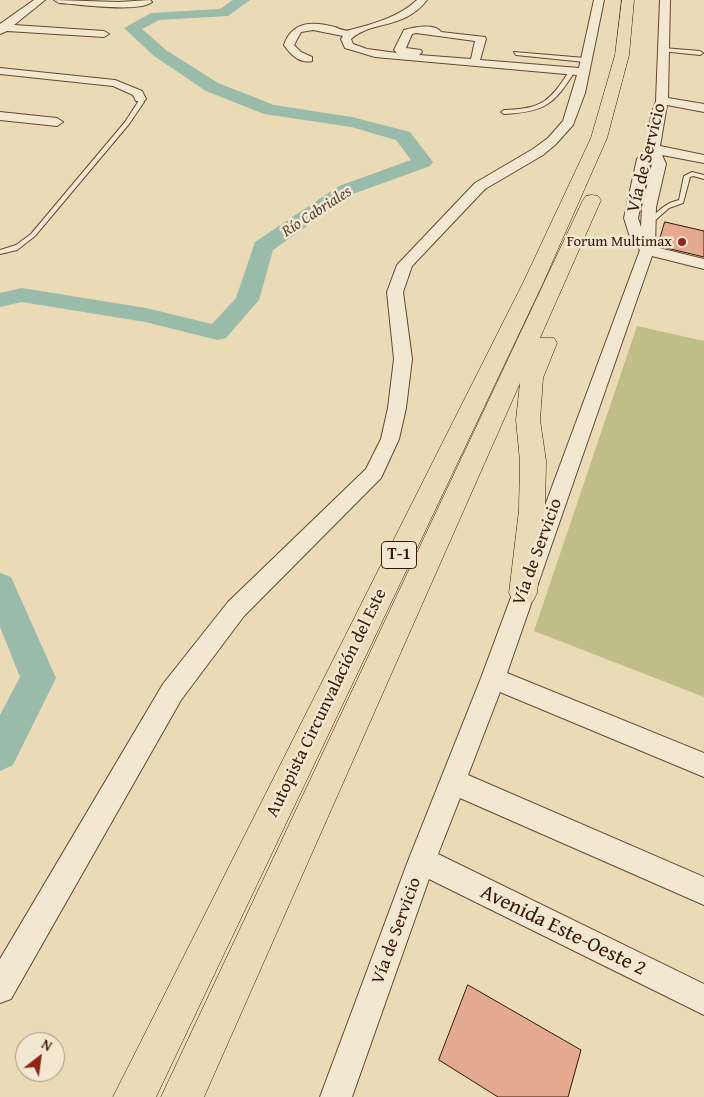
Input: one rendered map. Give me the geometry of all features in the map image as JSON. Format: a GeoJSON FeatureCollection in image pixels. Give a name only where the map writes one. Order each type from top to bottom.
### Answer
{"type":"FeatureCollection","features":[{"type":"Feature","properties":{"kind":"highway","name":"Autopista Circunvalación del Este"},"geometry":{"type":"LineString","coordinates":[[134,1097],[524,301],[599,138],[622,55],[628,0]]}},
{"type":"Feature","properties":{"kind":"highway","name":"Autopista Circunvalación del Este"},"geometry":{"type":"LineString","coordinates":[[182,1097],[334,762],[556,282],[617,141],[641,57],[643,0]]}},
{"type":"Feature","properties":{"kind":"highway"},"geometry":{"type":"LineString","coordinates":[[523,593],[532,510],[533,461],[528,420],[532,378],[546,343],[554,305],[556,282]]}},
{"type":"Feature","properties":{"kind":"street"},"geometry":{"type":"LineString","coordinates":[[2,28],[40,0]]}},
{"type":"Feature","properties":{"kind":"street"},"geometry":{"type":"LineString","coordinates":[[59,0],[119,5],[147,2]]}},
{"type":"Feature","properties":{"kind":"street"},"geometry":{"type":"LineString","coordinates":[[308,59],[297,54],[288,45],[292,33],[297,29],[326,28],[349,35],[401,16],[422,0]]}},
{"type":"Feature","properties":{"kind":"street"},"geometry":{"type":"LineString","coordinates":[[0,988],[172,692],[236,609],[374,473],[390,439],[397,408],[403,359],[395,292],[404,265],[480,186],[538,152],[552,141],[569,122],[579,93],[580,68],[599,0]]}},
{"type":"Feature","properties":{"kind":"street","name":"Vía de Servicio"},"geometry":{"type":"LineString","coordinates":[[336,1097],[422,861],[454,782],[647,250],[636,234],[631,218],[644,158],[653,149],[657,116],[662,102],[664,0]]}},
{"type":"Feature","properties":{"kind":"street"},"geometry":{"type":"LineString","coordinates":[[401,16],[437,26],[436,33],[426,53]]}},
{"type":"Feature","properties":{"kind":"street"},"geometry":{"type":"LineString","coordinates":[[2,28],[104,34]]}},
{"type":"Feature","properties":{"kind":"street"},"geometry":{"type":"LineString","coordinates":[[406,64],[484,71],[490,69],[484,60],[481,39],[411,30],[399,48],[404,51],[484,60]]}},
{"type":"Feature","properties":{"kind":"street"},"geometry":{"type":"LineString","coordinates":[[349,35],[346,39],[348,46],[364,52],[580,68]]}},
{"type":"Feature","properties":{"kind":"street"},"geometry":{"type":"LineString","coordinates":[[450,56],[456,36]]}},
{"type":"Feature","properties":{"kind":"street"},"geometry":{"type":"LineString","coordinates":[[0,63],[68,69],[92,79]]}},
{"type":"Feature","properties":{"kind":"street"},"geometry":{"type":"LineString","coordinates":[[0,71],[92,79],[127,86],[138,93],[140,99]]}},
{"type":"Feature","properties":{"kind":"street"},"geometry":{"type":"LineString","coordinates":[[0,80],[61,85],[92,79]]}},
{"type":"Feature","properties":{"kind":"street"},"geometry":{"type":"LineString","coordinates":[[662,102],[704,108]]}},
{"type":"Feature","properties":{"kind":"street"},"geometry":{"type":"LineString","coordinates":[[0,116],[57,122]]}},
{"type":"Feature","properties":{"kind":"street"},"geometry":{"type":"LineString","coordinates":[[704,158],[653,149],[658,164],[649,208],[647,250],[704,264]]}},
{"type":"Feature","properties":{"kind":"street"},"geometry":{"type":"LineString","coordinates":[[633,202],[649,208]]}},
{"type":"Feature","properties":{"kind":"street"},"geometry":{"type":"LineString","coordinates":[[492,678],[704,765]]}},
{"type":"Feature","properties":{"kind":"street"},"geometry":{"type":"LineString","coordinates":[[454,782],[704,891]]}},
{"type":"Feature","properties":{"kind":"street","name":"Avenida Este-Oeste 2"},"geometry":{"type":"LineString","coordinates":[[422,861],[704,1000]]}},
{"type":"Feature","properties":{"kind":"lane"},"geometry":{"type":"LineString","coordinates":[[663,50],[700,53]]}},
{"type":"Feature","properties":{"kind":"lane"},"geometry":{"type":"LineString","coordinates":[[504,112],[535,110],[549,102],[580,68],[516,53]]}},
{"type":"Feature","properties":{"kind":"lane"},"geometry":{"type":"LineString","coordinates":[[0,252],[10,252],[20,247],[33,235],[127,123],[141,102],[140,99]]}},
{"type":"Feature","properties":{"kind":"lane"},"geometry":{"type":"LineString","coordinates":[[649,223],[664,207],[671,203],[682,201],[687,176],[692,174],[704,177]]}},
{"type":"Feature","properties":{"kind":"lane"},"geometry":{"type":"LineString","coordinates":[[638,187],[652,193]]}},
{"type":"Feature","properties":{"kind":"shaded area"},"geometry":{"type":"Polygon","coordinates":[[[637,326],[704,341],[704,697],[534,631],[637,326]]]}},
{"type":"Feature","properties":{"kind":"building","name":"Forum Multimax"},"geometry":{"type":"Polygon","coordinates":[[[665,222],[704,231],[704,257],[658,246],[665,222]]]}},
{"type":"Feature","properties":{"kind":"building"},"geometry":{"type":"Polygon","coordinates":[[[468,985],[581,1050],[568,1097],[498,1097],[439,1060],[468,985]]]}},
{"type":"Feature","properties":{"kind":"waterway","name":"Río Cabriales"},"geometry":{"type":"LineString","coordinates":[[0,300],[22,295],[146,315],[217,333],[247,300],[263,247],[346,190],[423,162],[403,136],[352,122],[270,110],[212,87],[160,53],[132,28],[156,16],[223,13],[243,0]]}},
{"type":"Feature","properties":{"kind":"waterway","name":"Río Cabriales"},"geometry":{"type":"LineString","coordinates":[[0,586],[38,678],[0,753]]}},
{"type":"Feature","properties":{"kind":"place","name":"Forum Multimax"},"geometry":{"type":"Point","coordinates":[682,242]}}]}
